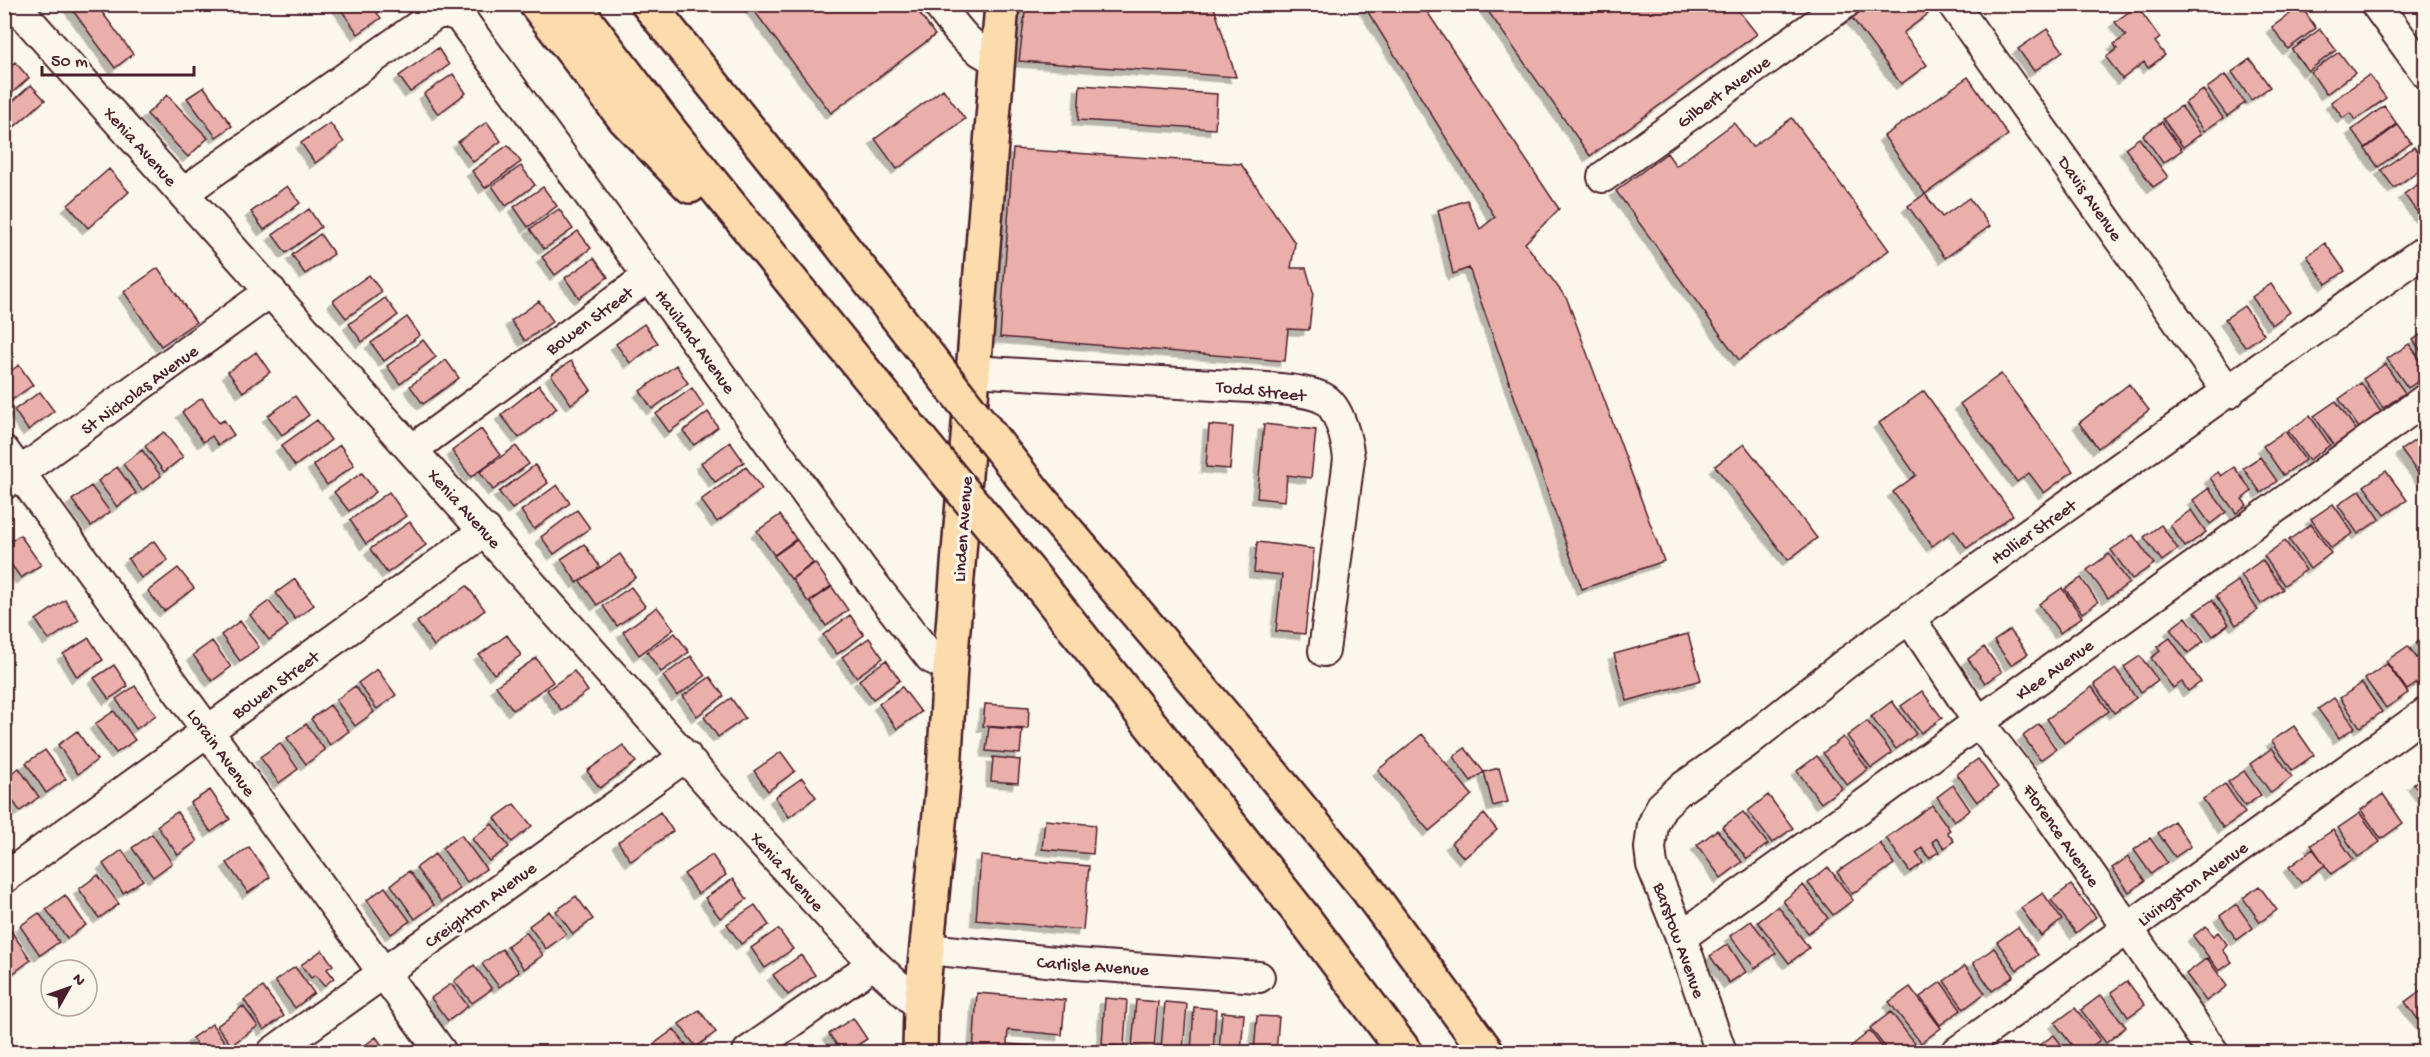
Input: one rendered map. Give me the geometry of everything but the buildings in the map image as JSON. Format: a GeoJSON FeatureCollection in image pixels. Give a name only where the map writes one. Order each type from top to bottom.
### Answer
{"type":"FeatureCollection","features":[{"type":"Feature","properties":{"kind":"main road"},"geometry":{"type":"LineString","coordinates":[[536,4],[624,118],[839,341]]}},
{"type":"Feature","properties":{"kind":"main road"},"geometry":{"type":"LineString","coordinates":[[573,4],[673,135],[1040,585],[1300,913],[1405,1053]]}},
{"type":"Feature","properties":{"kind":"main road"},"geometry":{"type":"LineString","coordinates":[[648,4],[810,204],[1039,498],[1242,736],[1367,889],[1472,1028],[1487,1053]]}},
{"type":"Feature","properties":{"kind":"main road"},"geometry":{"type":"LineString","coordinates":[[673,4],[810,204]]}},
{"type":"Feature","properties":{"kind":"main road","name":"Linden Avenue"},"geometry":{"type":"LineString","coordinates":[[920,1053],[921,1006],[944,772],[950,667],[1002,4]]}},
{"type":"Feature","properties":{"kind":"street","name":"Xenia Avenue"},"geometry":{"type":"LineString","coordinates":[[14,4],[872,962],[921,1006]]}},
{"type":"Feature","properties":{"kind":"street"},"geometry":{"type":"LineString","coordinates":[[938,4],[960,34],[988,57],[998,60]]}},
{"type":"Feature","properties":{"kind":"street","name":"Gilbert Avenue"},"geometry":{"type":"LineString","coordinates":[[1603,177],[1844,4]]}},
{"type":"Feature","properties":{"kind":"street","name":"Davis Avenue"},"geometry":{"type":"LineString","coordinates":[[1953,4],[2229,393]]}},
{"type":"Feature","properties":{"kind":"street"},"geometry":{"type":"LineString","coordinates":[[2376,4],[2426,73]]}},
{"type":"Feature","properties":{"kind":"street","name":"Haviland Avenue"},"geometry":{"type":"LineString","coordinates":[[183,193],[437,13],[447,12],[460,17],[913,637],[931,658],[950,667]]}},
{"type":"Feature","properties":{"kind":"street","name":"Hollier Street"},"geometry":{"type":"LineString","coordinates":[[1653,825],[1661,807],[1679,790],[1746,743],[1845,664],[2229,393],[2426,250]]}},
{"type":"Feature","properties":{"kind":"street","name":"Bowen Street"},"geometry":{"type":"LineString","coordinates":[[413,449],[649,276]]}},
{"type":"Feature","properties":{"kind":"street","name":"St Nicholas Avenue"},"geometry":{"type":"LineString","coordinates":[[10,470],[271,291]]}},
{"type":"Feature","properties":{"kind":"street","name":"Todd Street"},"geometry":{"type":"LineString","coordinates":[[973,372],[1248,387],[1307,394],[1326,399],[1347,437],[1349,459],[1324,651]]}},
{"type":"Feature","properties":{"kind":"street","name":"Klee Avenue"},"geometry":{"type":"LineString","coordinates":[[1681,937],[1980,724],[2426,399]]}},
{"type":"Feature","properties":{"kind":"street","name":"Lorain Avenue"},"geometry":{"type":"LineString","coordinates":[[10,470],[208,732],[441,1053]]}},
{"type":"Feature","properties":{"kind":"street","name":"Bowen Street"},"geometry":{"type":"LineString","coordinates":[[4,878],[486,530]]}},
{"type":"Feature","properties":{"kind":"street","name":"Florence Avenue"},"geometry":{"type":"LineString","coordinates":[[1911,619],[1980,724],[2043,806],[2213,1053]]}},
{"type":"Feature","properties":{"kind":"street","name":"Livingston Avenue"},"geometry":{"type":"LineString","coordinates":[[1957,1053],[2426,713]]}},
{"type":"Feature","properties":{"kind":"street","name":"Creighton Avenue"},"geometry":{"type":"LineString","coordinates":[[273,1053],[686,756]]}},
{"type":"Feature","properties":{"kind":"street","name":"Barstow Avenue"},"geometry":{"type":"LineString","coordinates":[[1653,825],[1650,848],[1652,865],[1681,937],[1720,1053]]}},
{"type":"Feature","properties":{"kind":"street","name":"Carlisle Avenue"},"geometry":{"type":"LineString","coordinates":[[928,949],[1064,963],[1259,977]]}},
{"type":"Feature","properties":{"kind":"street"},"geometry":{"type":"LineString","coordinates":[[748,1053],[858,975],[872,962]]}}]}
